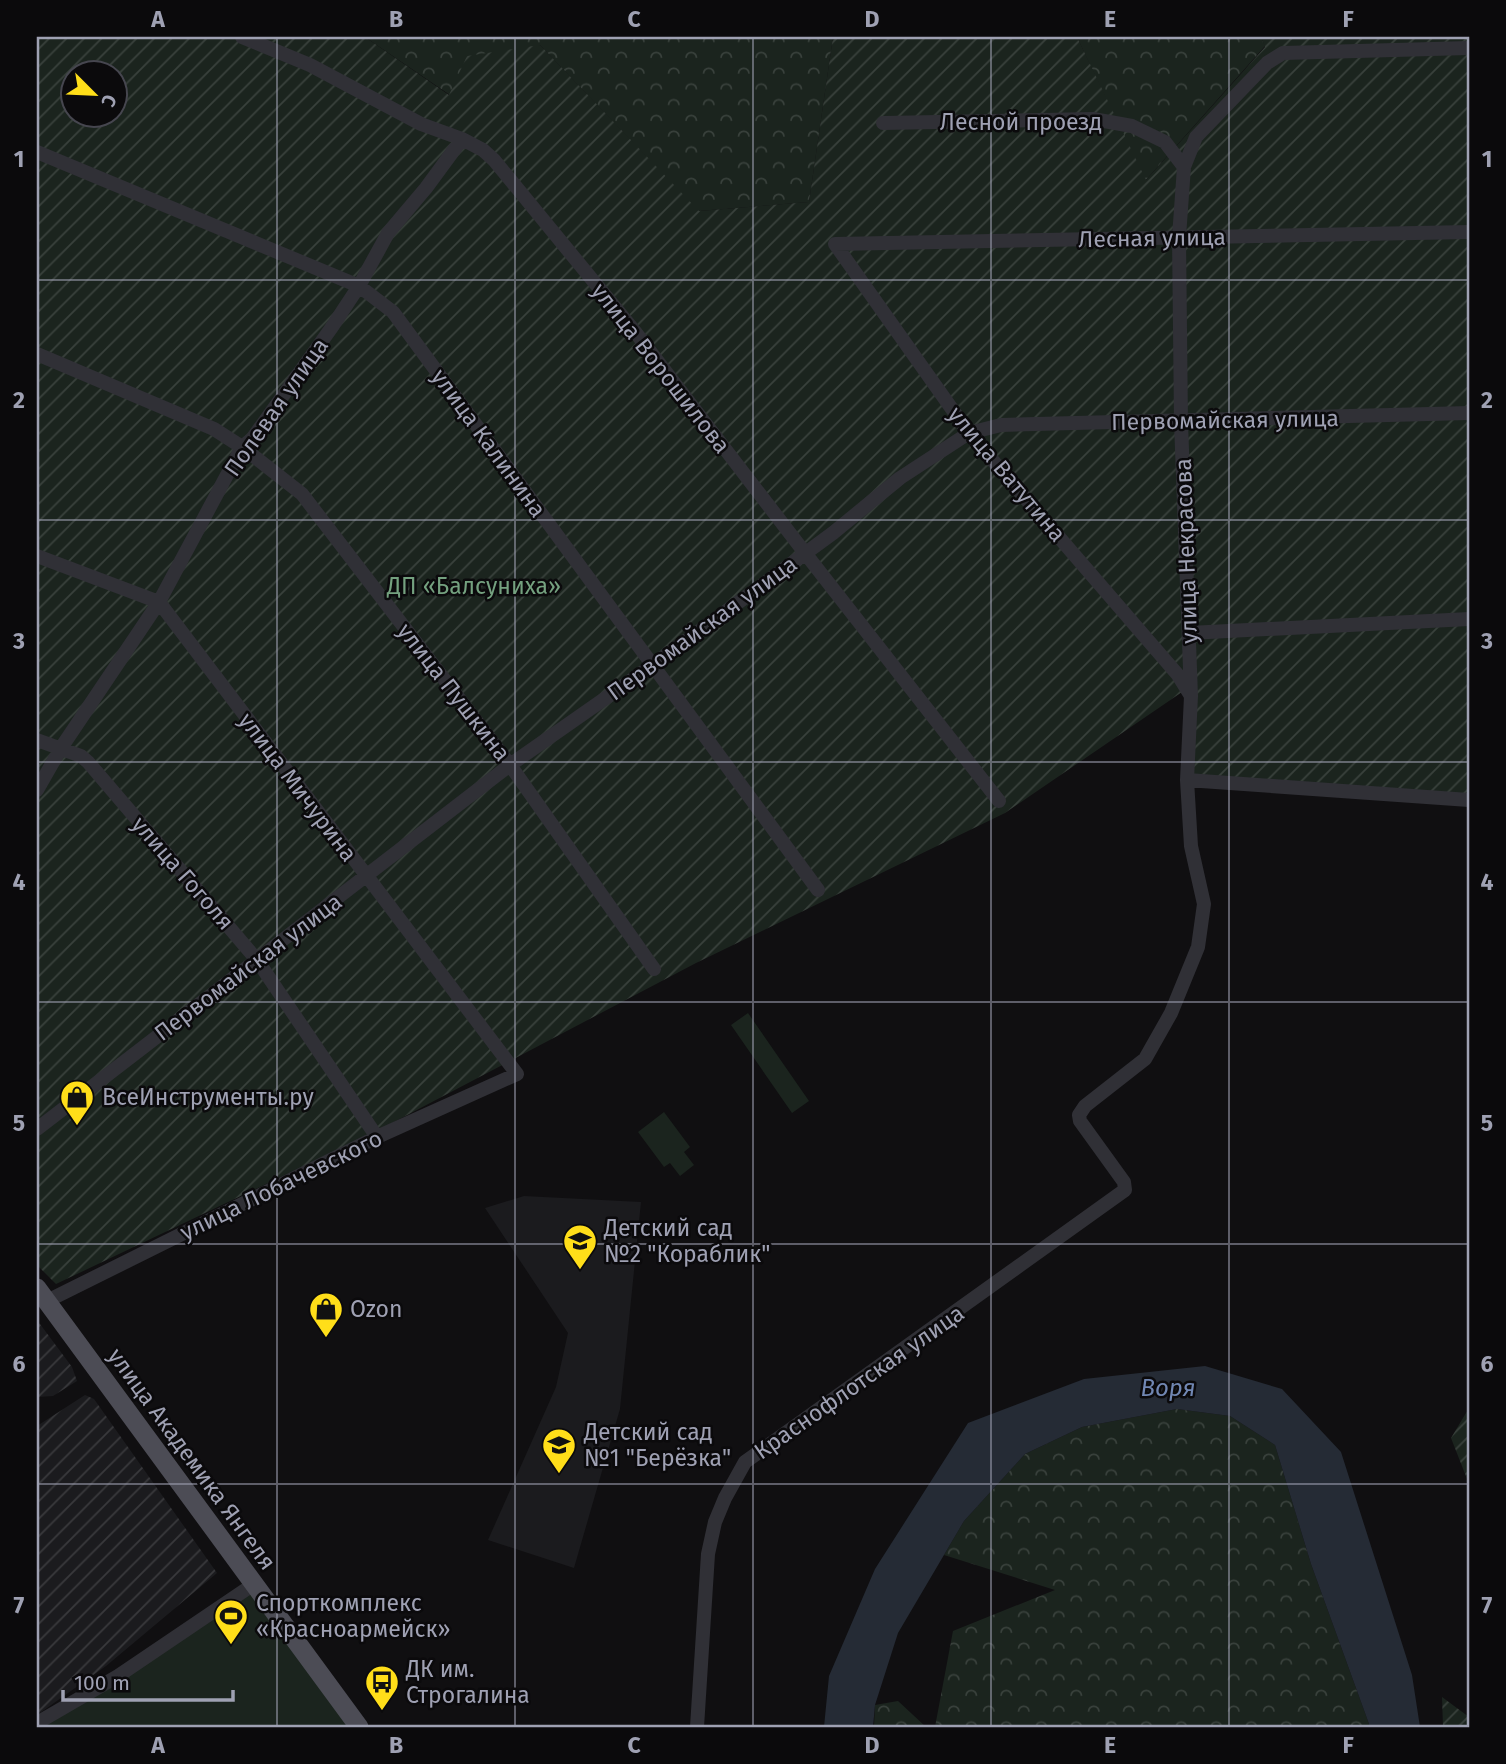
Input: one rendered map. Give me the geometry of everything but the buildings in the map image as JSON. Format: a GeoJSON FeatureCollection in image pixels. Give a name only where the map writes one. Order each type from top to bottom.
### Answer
{"type":"FeatureCollection","features":[{"type":"Feature","properties":{"kind":"main road","name":"улица Академика Янгеля"},"geometry":{"type":"LineString","coordinates":[[42,1295],[359,1727]]}},
{"type":"Feature","properties":{"kind":"street","name":"улица Ворошилова"},"geometry":{"type":"LineString","coordinates":[[242,37],[310,65],[421,124],[483,150],[636,333],[999,801]]}},
{"type":"Feature","properties":{"kind":"street","name":"улица Некрасова"},"geometry":{"type":"LineString","coordinates":[[1125,1189],[1124,1182],[1080,1121],[1079,1115],[1085,1106],[1145,1059],[1171,1013],[1198,947],[1204,904],[1191,846],[1187,780],[1191,696],[1181,422],[1179,237],[1184,167],[1196,137],[1267,63],[1283,53],[1469,48]]}},
{"type":"Feature","properties":{"kind":"street","name":"Лесной проезд"},"geometry":{"type":"LineString","coordinates":[[883,123],[1093,119],[1132,126],[1165,142],[1184,167]]}},
{"type":"Feature","properties":{"kind":"street","name":"Полевая улица"},"geometry":{"type":"LineString","coordinates":[[37,790],[61,748],[159,602],[242,447],[260,428],[359,286],[388,233],[462,139]]}},
{"type":"Feature","properties":{"kind":"street","name":"улица Калинина"},"geometry":{"type":"LineString","coordinates":[[37,152],[359,286],[393,312],[818,890]]}},
{"type":"Feature","properties":{"kind":"street","name":"Лесная улица"},"geometry":{"type":"LineString","coordinates":[[835,244],[1469,232]]}},
{"type":"Feature","properties":{"kind":"street","name":"улица Ватутина"},"geometry":{"type":"LineString","coordinates":[[835,244],[969,433],[1178,675],[1191,696]]}},
{"type":"Feature","properties":{"kind":"street","name":"улица Пушкина"},"geometry":{"type":"LineString","coordinates":[[37,354],[214,429],[242,447],[302,494],[510,765],[654,969]]}},
{"type":"Feature","properties":{"kind":"street","name":"Первомайская улица"},"geometry":{"type":"LineString","coordinates":[[37,1129],[510,765],[653,665],[900,478],[969,433],[1001,425],[1469,413]]}},
{"type":"Feature","properties":{"kind":"street"},"geometry":{"type":"LineString","coordinates":[[37,556],[159,602]]}},
{"type":"Feature","properties":{"kind":"street","name":"улица Мичурина"},"geometry":{"type":"LineString","coordinates":[[159,602],[517,1074]]}},
{"type":"Feature","properties":{"kind":"street"},"geometry":{"type":"LineString","coordinates":[[1189,634],[1469,618]]}},
{"type":"Feature","properties":{"kind":"street","name":"улица Гоголя"},"geometry":{"type":"LineString","coordinates":[[37,740],[61,748],[88,762],[257,960],[377,1137]]}},
{"type":"Feature","properties":{"kind":"street"},"geometry":{"type":"LineString","coordinates":[[1187,780],[1469,800]]}},
{"type":"Feature","properties":{"kind":"street","name":"улица Лобачевского"},"geometry":{"type":"LineString","coordinates":[[42,1295],[517,1074]]}},
{"type":"Feature","properties":{"kind":"street","name":"Краснофлотская улица"},"geometry":{"type":"LineString","coordinates":[[697,1727],[708,1554],[715,1522],[745,1462],[1125,1189]]}},
{"type":"Feature","properties":{"kind":"street"},"geometry":{"type":"LineString","coordinates":[[37,1723],[118,1676],[254,1584]]}},
{"type":"Feature","properties":{"kind":"shaded area"},"geometry":{"type":"Polygon","coordinates":[[[524,1196],[641,1202],[620,1409],[574,1568],[488,1540],[556,1387],[568,1333],[485,1208],[524,1196]]]}},
{"type":"Feature","properties":{"kind":"shaded area"},"geometry":{"type":"Polygon","coordinates":[[[37,1320],[72,1367],[77,1381],[53,1396],[37,1397],[37,1320]]]}},
{"type":"Feature","properties":{"kind":"shaded area"},"geometry":{"type":"Polygon","coordinates":[[[85,1395],[94,1399],[217,1573],[106,1666],[37,1715],[37,1426],[85,1395]]]}},
{"type":"Feature","properties":{"kind":"green space","name":"ДП «Балсуниха»"},"geometry":{"type":"Polygon","coordinates":[[[37,37],[365,37],[449,95],[467,56],[540,45],[699,211],[809,202],[833,37],[1077,37],[1146,180],[1265,47],[1261,37],[1469,37],[1469,802],[1192,782],[1185,690],[1005,813],[696,963],[373,1133],[56,1284],[37,1265],[37,37]]]}},
{"type":"Feature","properties":{"kind":"green space"},"geometry":{"type":"Polygon","coordinates":[[[365,37],[833,37],[809,202],[698,211],[540,45],[450,95],[365,37]]]}},
{"type":"Feature","properties":{"kind":"green space"},"geometry":{"type":"Polygon","coordinates":[[[1077,37],[1261,37],[1265,46],[1145,181],[1077,37]]]}},
{"type":"Feature","properties":{"kind":"green space"},"geometry":{"type":"Polygon","coordinates":[[[748,1013],[809,1101],[792,1113],[731,1025],[748,1013]]]}},
{"type":"Feature","properties":{"kind":"green space"},"geometry":{"type":"Polygon","coordinates":[[[664,1112],[690,1147],[684,1152],[694,1165],[680,1176],[670,1163],[664,1167],[638,1132],[664,1112]]]}},
{"type":"Feature","properties":{"kind":"green space"},"geometry":{"type":"Polygon","coordinates":[[[1469,1408],[1469,1484],[1451,1438],[1469,1408]]]}},
{"type":"Feature","properties":{"kind":"green space"},"geometry":{"type":"Polygon","coordinates":[[[1177,1409],[1230,1416],[1275,1445],[1311,1564],[1369,1727],[935,1727],[953,1631],[1055,1590],[944,1555],[964,1521],[1025,1454],[1082,1427],[1177,1409]]]}},
{"type":"Feature","properties":{"kind":"green space","name":"Спорткомплекс «Красноармейск»"},"geometry":{"type":"Polygon","coordinates":[[[254,1584],[359,1727],[37,1727],[254,1584]]]}},
{"type":"Feature","properties":{"kind":"green space"},"geometry":{"type":"Polygon","coordinates":[[[1442,1697],[1469,1717],[1469,1727],[1443,1727],[1442,1697]]]}},
{"type":"Feature","properties":{"kind":"green space"},"geometry":{"type":"Polygon","coordinates":[[[898,1701],[926,1727],[874,1727],[875,1705],[898,1701]]]}},
{"type":"Feature","properties":{"kind":"water","name":"Воря"},"geometry":{"type":"Polygon","coordinates":[[[1205,1366],[1282,1389],[1341,1452],[1412,1675],[1420,1727],[1369,1727],[1311,1564],[1275,1445],[1230,1416],[1177,1409],[1082,1427],[1025,1454],[964,1521],[898,1633],[875,1705],[873,1727],[824,1727],[829,1676],[875,1569],[968,1423],[1084,1379],[1205,1366]]]}},
{"type":"Feature","properties":{"kind":"place","name":"ВсеИнструменты.ру"},"geometry":{"type":"Point","coordinates":[77,1127]}},
{"type":"Feature","properties":{"kind":"place","name":"Детский сад №2 \"Кораблик\""},"geometry":{"type":"Point","coordinates":[580,1271]}},
{"type":"Feature","properties":{"kind":"place","name":"Ozon"},"geometry":{"type":"Point","coordinates":[326,1339]}},
{"type":"Feature","properties":{"kind":"place","name":"Детский сад №1 \"Берёзка\""},"geometry":{"type":"Point","coordinates":[559,1475]}},
{"type":"Feature","properties":{"kind":"place","name":"Спорткомплекс «Красноармейск»"},"geometry":{"type":"Point","coordinates":[231,1646]}},
{"type":"Feature","properties":{"kind":"place","name":"ДК им. Строгалина"},"geometry":{"type":"Point","coordinates":[382,1712]}}]}
